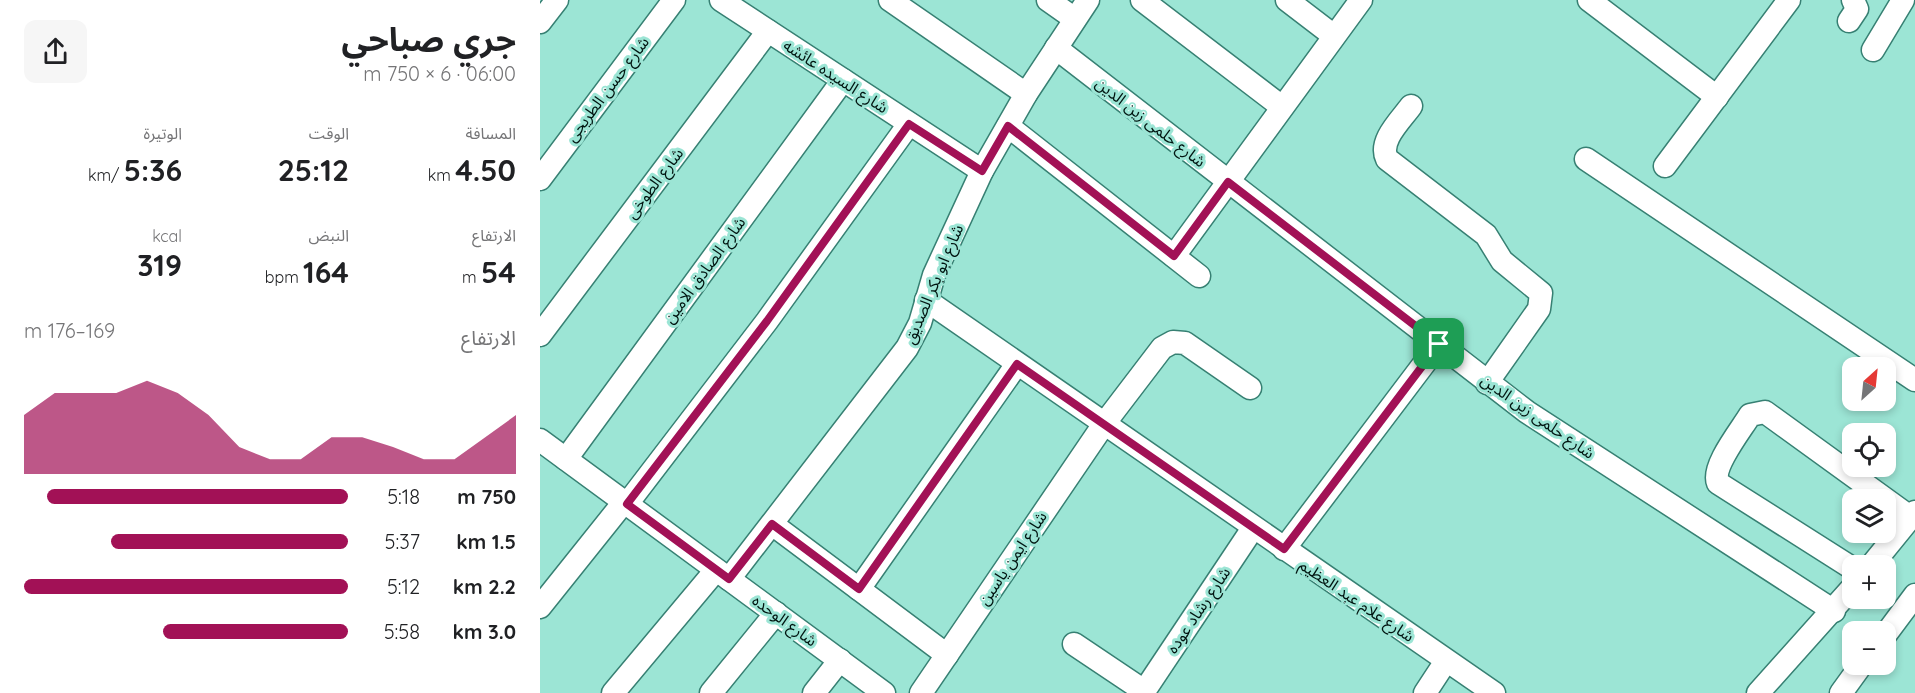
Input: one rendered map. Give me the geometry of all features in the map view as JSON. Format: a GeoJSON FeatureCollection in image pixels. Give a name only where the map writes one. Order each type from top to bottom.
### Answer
{"type":"FeatureCollection","features":[{"type":"Feature","properties":{"kind":"street"},"geometry":{"type":"LineString","coordinates":[[540,22],[557,0]]}},
{"type":"Feature","properties":{"kind":"street","name":"شارع حسن الطريجى"},"geometry":{"type":"LineString","coordinates":[[540,178],[674,0]]}},
{"type":"Feature","properties":{"kind":"street","name":"شارع السيده عائشه"},"geometry":{"type":"LineString","coordinates":[[721,0],[982,171]]}},
{"type":"Feature","properties":{"kind":"street"},"geometry":{"type":"LineString","coordinates":[[890,0],[1026,94]]}},
{"type":"Feature","properties":{"kind":"street"},"geometry":{"type":"LineString","coordinates":[[1048,0],[1075,19]]}},
{"type":"Feature","properties":{"kind":"street","name":"شارع ابو بكر الصديق"},"geometry":{"type":"LineString","coordinates":[[613,693],[772,524],[907,348],[920,323],[934,275],[982,171],[1026,94],[1088,0]]}},
{"type":"Feature","properties":{"kind":"street"},"geometry":{"type":"LineString","coordinates":[[1142,0],[1282,107]]}},
{"type":"Feature","properties":{"kind":"street"},"geometry":{"type":"LineString","coordinates":[[1287,0],[1334,36]]}},
{"type":"Feature","properties":{"kind":"street"},"geometry":{"type":"LineString","coordinates":[[1174,256],[1360,0]]}},
{"type":"Feature","properties":{"kind":"street"},"geometry":{"type":"LineString","coordinates":[[1665,166],[1789,0]]}},
{"type":"Feature","properties":{"kind":"street"},"geometry":{"type":"LineString","coordinates":[[1873,50],[1903,0]]}},
{"type":"Feature","properties":{"kind":"street"},"geometry":{"type":"LineString","coordinates":[[1602,4],[1717,96]]}},
{"type":"Feature","properties":{"kind":"street","name":"شارع الطوخى"},"geometry":{"type":"LineString","coordinates":[[540,335],[768,31]]}},
{"type":"Feature","properties":{"kind":"street","name":"شارع حلمى زين الدين"},"geometry":{"type":"LineString","coordinates":[[1056,48],[1527,412],[1834,611]]}},
{"type":"Feature","properties":{"kind":"street","name":"شارع الصادق الامين"},"geometry":{"type":"LineString","coordinates":[[566,459],[843,80]]}},
{"type":"Feature","properties":{"kind":"street"},"geometry":{"type":"LineString","coordinates":[[1411,106],[1386,142],[1388,159],[1486,235],[1502,261],[1541,293],[1539,309],[1487,383]]}},
{"type":"Feature","properties":{"kind":"street"},"geometry":{"type":"LineString","coordinates":[[540,607],[626,503],[767,321],[909,124]]}},
{"type":"Feature","properties":{"kind":"street"},"geometry":{"type":"LineString","coordinates":[[1008,126],[1200,276]]}},
{"type":"Feature","properties":{"kind":"street"},"geometry":{"type":"LineString","coordinates":[[1586,159],[1915,380]]}},
{"type":"Feature","properties":{"kind":"street","name":"شارع علام عبد العظيم"},"geometry":{"type":"LineString","coordinates":[[926,300],[1494,693]]}},
{"type":"Feature","properties":{"kind":"street","name":"شارع ايمن ياسين"},"geometry":{"type":"LineString","coordinates":[[921,693],[1104,424],[1158,352],[1173,342],[1185,343],[1250,388]]}},
{"type":"Feature","properties":{"kind":"street"},"geometry":{"type":"LineString","coordinates":[[1284,549],[1439,344]]}},
{"type":"Feature","properties":{"kind":"street"},"geometry":{"type":"LineString","coordinates":[[859,589],[1017,364]]}},
{"type":"Feature","properties":{"kind":"street"},"geometry":{"type":"LineString","coordinates":[[1842,562],[1718,483],[1716,472],[1718,467],[1750,416],[1765,412],[1913,515],[1880,555]]}},
{"type":"Feature","properties":{"kind":"street","name":"شارع الوحده"},"geometry":{"type":"LineString","coordinates":[[542,446],[566,459],[884,693]]}},
{"type":"Feature","properties":{"kind":"street"},"geometry":{"type":"LineString","coordinates":[[772,524],[946,655]]}},
{"type":"Feature","properties":{"kind":"street","name":"شارع رشاد عوده"},"geometry":{"type":"LineString","coordinates":[[1144,692],[1253,528]]}},
{"type":"Feature","properties":{"kind":"street"},"geometry":{"type":"LineString","coordinates":[[1896,621],[1915,595]]}},
{"type":"Feature","properties":{"kind":"street"},"geometry":{"type":"LineString","coordinates":[[1758,693],[1842,601]]}},
{"type":"Feature","properties":{"kind":"street"},"geometry":{"type":"LineString","coordinates":[[711,693],[776,613]]}},
{"type":"Feature","properties":{"kind":"street"},"geometry":{"type":"LineString","coordinates":[[1074,644],[1144,692]]}},
{"type":"Feature","properties":{"kind":"street"},"geometry":{"type":"LineString","coordinates":[[814,693],[840,660]]}},
{"type":"Feature","properties":{"kind":"street"},"geometry":{"type":"LineString","coordinates":[[1425,693],[1446,661]]}},
{"type":"Feature","properties":{"kind":"street"},"geometry":{"type":"LineString","coordinates":[[1841,693],[1854,675]]}},
{"type":"Feature","properties":{"kind":"route"},"geometry":{"type":"LineString","coordinates":[[909,124],[982,171],[1008,126],[1174,256],[1228,182],[1439,344],[1284,549],[1017,364],[859,589],[772,524],[729,579],[627,504],[767,321],[909,124]]}}]}
